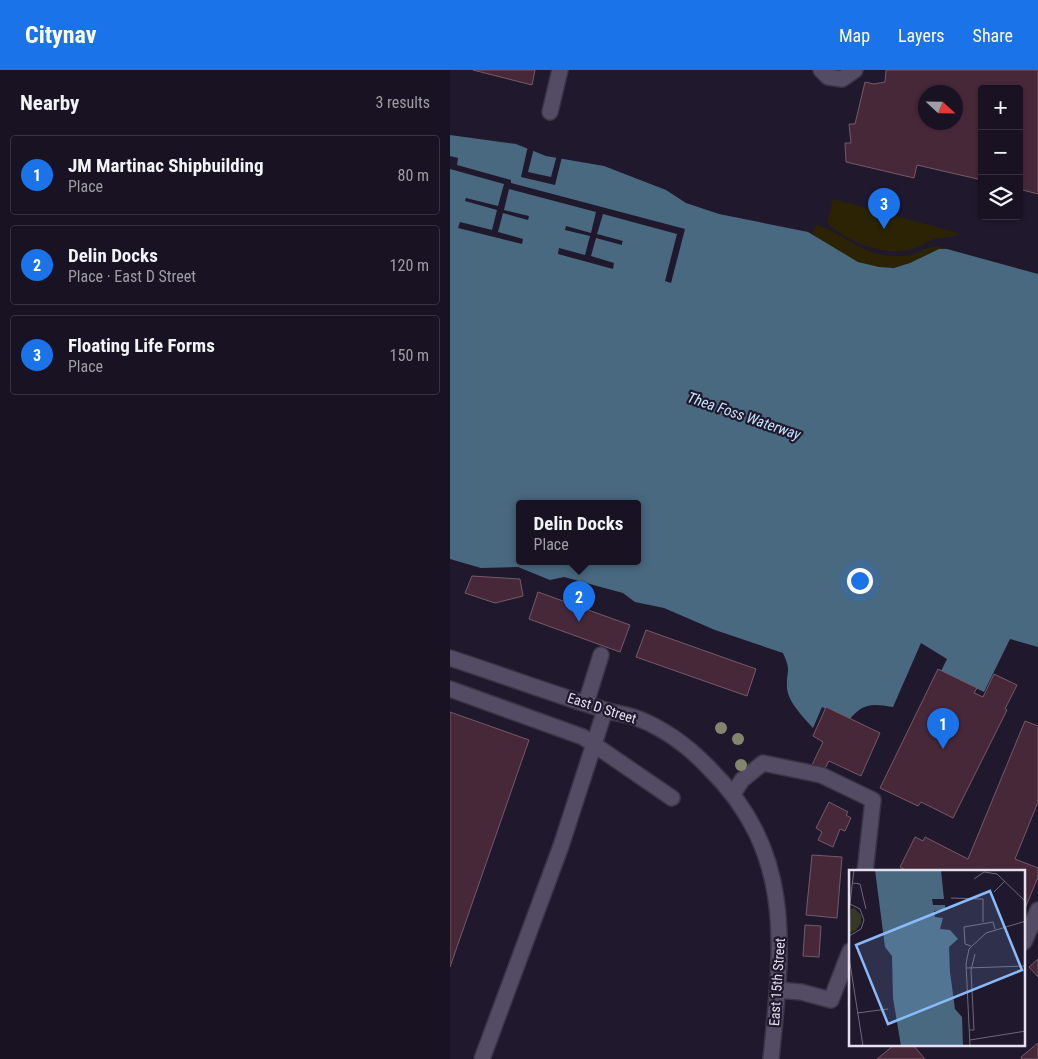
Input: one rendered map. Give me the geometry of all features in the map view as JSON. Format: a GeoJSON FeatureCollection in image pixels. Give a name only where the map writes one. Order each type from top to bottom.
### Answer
{"type":"FeatureCollection","features":[{"type":"Feature","properties":{"kind":"street"},"geometry":{"type":"LineString","coordinates":[[550,112],[560,70]]}},
{"type":"Feature","properties":{"kind":"street"},"geometry":{"type":"LineString","coordinates":[[821,70],[828,77],[842,79],[855,70]]}},
{"type":"Feature","properties":{"kind":"street"},"geometry":{"type":"LineString","coordinates":[[586,703],[601,655]]}},
{"type":"Feature","properties":{"kind":"street","name":"East D Street"},"geometry":{"type":"LineString","coordinates":[[450,658],[605,710],[634,717],[679,742],[700,758],[734,794]]}},
{"type":"Feature","properties":{"kind":"street"},"geometry":{"type":"LineString","coordinates":[[450,689],[583,737],[672,798]]}},
{"type":"Feature","properties":{"kind":"street"},"geometry":{"type":"LineString","coordinates":[[482,1059],[561,846],[605,710]]}},
{"type":"Feature","properties":{"kind":"street"},"geometry":{"type":"LineString","coordinates":[[734,794],[742,780],[763,763],[821,775],[873,800],[865,870]]}},
{"type":"Feature","properties":{"kind":"street","name":"East 15th Street"},"geometry":{"type":"LineString","coordinates":[[734,794],[758,836],[772,875],[780,929],[778,990],[771,1059]]}},
{"type":"Feature","properties":{"kind":"street"},"geometry":{"type":"LineString","coordinates":[[1026,937],[1038,910]]}},
{"type":"Feature","properties":{"kind":"street"},"geometry":{"type":"LineString","coordinates":[[778,990],[801,992],[831,1000],[849,954]]}},
{"type":"Feature","properties":{"kind":"sand"},"geometry":{"type":"Polygon","coordinates":[[[833,199],[959,233],[951,237],[934,239],[909,250],[888,251],[877,249],[845,236],[827,223],[833,199]]]}},
{"type":"Feature","properties":{"kind":"sand"},"geometry":{"type":"Polygon","coordinates":[[[816,225],[832,231],[865,249],[883,255],[907,256],[932,247],[947,249],[942,249],[908,264],[895,267],[869,265],[834,249],[812,234],[816,225]]]}},
{"type":"Feature","properties":{"kind":"water","name":"Thea Foss Waterway"},"geometry":{"type":"Polygon","coordinates":[[[450,135],[516,144],[546,156],[604,166],[666,190],[686,203],[719,214],[808,232],[858,262],[879,267],[894,268],[910,263],[939,249],[947,249],[1038,274],[1038,647],[1010,639],[984,692],[941,671],[947,659],[921,643],[893,707],[874,705],[864,707],[849,720],[822,707],[813,728],[790,699],[787,688],[788,668],[783,653],[715,630],[664,608],[635,602],[623,593],[564,577],[550,580],[518,567],[481,568],[450,559],[450,135]]]}},
{"type":"Feature","properties":{"kind":"pier"},"geometry":{"type":"Polygon","coordinates":[[[528,146],[534,148],[528,172],[551,177],[557,155],[562,157],[555,185],[521,177],[528,146]]]}},
{"type":"Feature","properties":{"kind":"pier"},"geometry":{"type":"Polygon","coordinates":[[[450,156],[458,158],[457,165],[511,180],[511,183],[685,229],[671,283],[665,281],[677,234],[603,214],[597,234],[623,241],[622,245],[596,238],[591,256],[614,263],[613,269],[558,254],[559,248],[585,255],[590,236],[565,230],[566,226],[591,233],[596,212],[509,189],[504,210],[529,216],[528,220],[503,213],[498,232],[523,239],[522,244],[458,228],[460,222],[492,230],[497,210],[465,201],[466,198],[498,206],[504,184],[450,169],[450,156]]]}},
{"type":"Feature","properties":{"kind":"building"},"geometry":{"type":"Polygon","coordinates":[[[473,70],[535,70],[532,85],[473,70]]]}},
{"type":"Feature","properties":{"kind":"building"},"geometry":{"type":"Polygon","coordinates":[[[886,70],[1038,70],[1038,194],[1023,190],[1023,85],[978,85],[978,179],[917,165],[914,178],[846,162],[845,143],[851,143],[849,124],[855,124],[865,82],[874,84],[885,82],[886,70]]]}},
{"type":"Feature","properties":{"kind":"building"},"geometry":{"type":"Polygon","coordinates":[[[472,576],[520,579],[523,596],[495,603],[465,593],[472,576]]]}},
{"type":"Feature","properties":{"kind":"building"},"geometry":{"type":"Polygon","coordinates":[[[538,592],[630,625],[620,652],[529,619],[538,592]]]}},
{"type":"Feature","properties":{"kind":"building"},"geometry":{"type":"Polygon","coordinates":[[[646,630],[756,669],[747,696],[636,657],[646,630]]]}},
{"type":"Feature","properties":{"kind":"building"},"geometry":{"type":"Polygon","coordinates":[[[938,669],[977,688],[974,693],[983,697],[994,674],[1017,685],[1005,709],[1007,710],[953,818],[921,802],[918,806],[880,788],[938,669]]]}},
{"type":"Feature","properties":{"kind":"building"},"geometry":{"type":"Polygon","coordinates":[[[826,707],[880,733],[861,776],[829,761],[824,770],[812,765],[823,742],[813,736],[826,707]]]}},
{"type":"Feature","properties":{"kind":"building"},"geometry":{"type":"Polygon","coordinates":[[[450,712],[529,740],[450,967],[450,712]]]}},
{"type":"Feature","properties":{"kind":"building"},"geometry":{"type":"Polygon","coordinates":[[[1025,721],[1038,726],[1038,802],[1015,859],[1038,868],[1038,877],[1026,906],[1026,870],[905,870],[900,867],[915,837],[923,841],[925,837],[968,859],[1025,721]]]}},
{"type":"Feature","properties":{"kind":"building"},"geometry":{"type":"Polygon","coordinates":[[[829,802],[848,812],[846,815],[851,818],[845,831],[840,829],[833,847],[818,840],[822,832],[816,828],[829,802]]]}},
{"type":"Feature","properties":{"kind":"building"},"geometry":{"type":"Polygon","coordinates":[[[812,855],[842,857],[837,918],[806,915],[812,855]]]}},
{"type":"Feature","properties":{"kind":"building"},"geometry":{"type":"Polygon","coordinates":[[[805,925],[821,926],[819,957],[803,956],[805,925]]]}},
{"type":"Feature","properties":{"kind":"building"},"geometry":{"type":"Polygon","coordinates":[[[1038,959],[1038,977],[1029,967],[1038,959]]]}},
{"type":"Feature","properties":{"kind":"building"},"geometry":{"type":"Polygon","coordinates":[[[1038,1043],[1038,1059],[1022,1059],[1021,1057],[1038,1043]]]}},
{"type":"Feature","properties":{"kind":"building"},"geometry":{"type":"Polygon","coordinates":[[[893,1046],[914,1046],[925,1059],[877,1059],[893,1046]]]}},
{"type":"Feature","properties":{"kind":"place","name":"Floating Life Forms"},"geometry":{"type":"Point","coordinates":[884,229]}},
{"type":"Feature","properties":{"kind":"place","name":"Delin Docks"},"geometry":{"type":"Point","coordinates":[579,622]}},
{"type":"Feature","properties":{"kind":"place","name":"JM Martinac Shipbuilding"},"geometry":{"type":"Point","coordinates":[943,749]}}]}
